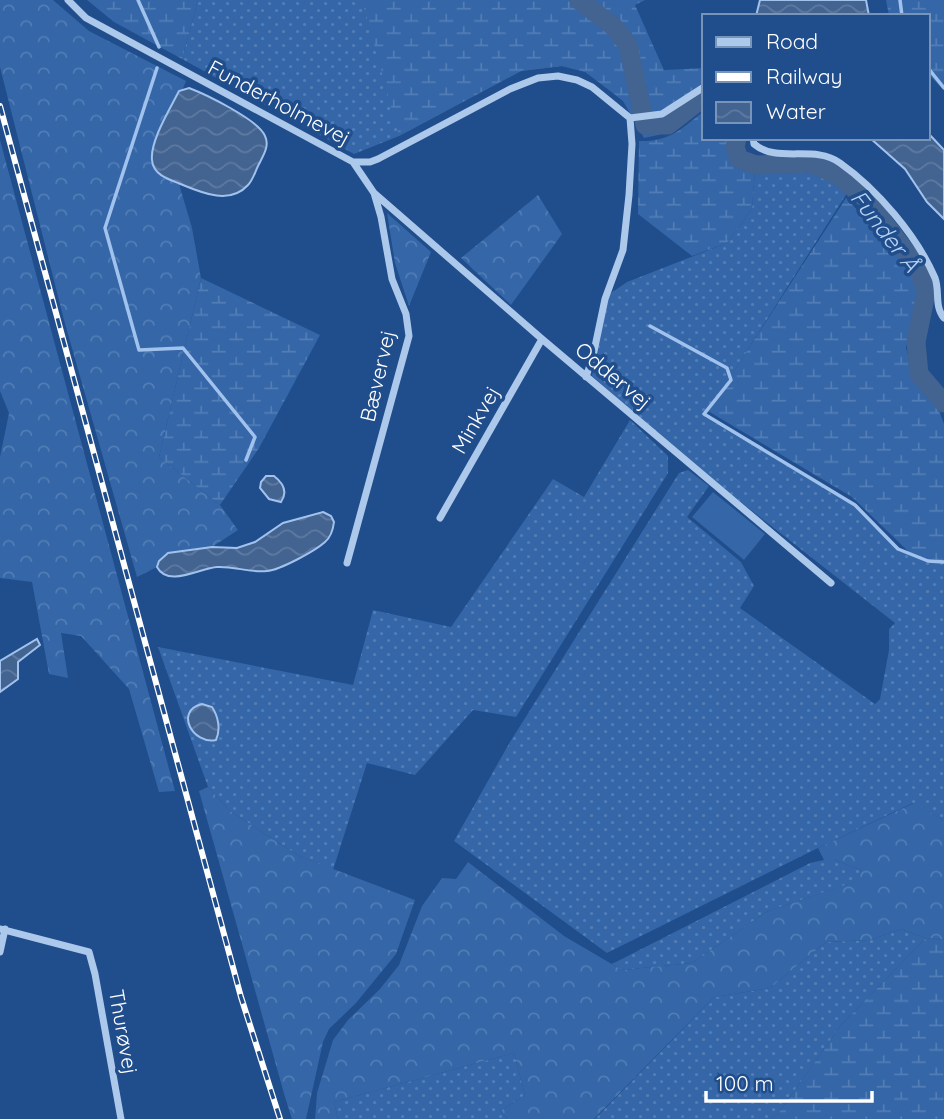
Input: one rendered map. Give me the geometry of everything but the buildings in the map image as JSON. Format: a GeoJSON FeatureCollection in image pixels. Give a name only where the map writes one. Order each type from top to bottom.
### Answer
{"type":"FeatureCollection","features":[{"type":"Feature","properties":{"kind":"street","name":"Funderholmevej"},"geometry":{"type":"LineString","coordinates":[[68,0],[86,18],[353,162],[378,159],[510,89],[538,78],[558,76],[592,86],[630,118]]}},
{"type":"Feature","properties":{"kind":"street"},"geometry":{"type":"LineString","coordinates":[[586,377],[605,299],[623,250],[631,169],[630,118],[662,114],[702,88]]}},
{"type":"Feature","properties":{"kind":"street"},"geometry":{"type":"LineString","coordinates":[[753,140],[754,144],[769,153],[813,153],[834,158],[860,177],[910,234],[928,262],[937,282],[938,310],[944,318]]}},
{"type":"Feature","properties":{"kind":"street","name":"Bævervej"},"geometry":{"type":"LineString","coordinates":[[347,563],[409,336],[407,314],[392,279],[381,216],[374,193],[353,162]]}},
{"type":"Feature","properties":{"kind":"street","name":"Oddervej"},"geometry":{"type":"LineString","coordinates":[[374,193],[542,340],[831,583]]}},
{"type":"Feature","properties":{"kind":"street","name":"Minkvej"},"geometry":{"type":"LineString","coordinates":[[440,518],[542,340]]}},
{"type":"Feature","properties":{"kind":"street"},"geometry":{"type":"LineString","coordinates":[[0,951],[2,929]]}},
{"type":"Feature","properties":{"kind":"street","name":"Thurøvej"},"geometry":{"type":"LineString","coordinates":[[2,929],[89,953],[121,1119]]}},
{"type":"Feature","properties":{"kind":"green space"},"geometry":{"type":"Polygon","coordinates":[[[0,0],[53,0],[89,31],[186,81],[153,163],[177,177],[192,228],[201,278],[159,457],[220,505],[238,530],[212,547],[162,557],[157,567],[137,577],[64,320],[0,67],[0,0]]]}},
{"type":"Feature","properties":{"kind":"green space"},"geometry":{"type":"Polygon","coordinates":[[[87,0],[198,0],[182,59],[114,22],[87,0]]]}},
{"type":"Feature","properties":{"kind":"green space"},"geometry":{"type":"Polygon","coordinates":[[[198,0],[570,0],[624,101],[585,72],[562,66],[521,71],[399,136],[354,154],[182,59],[198,0]]]}},
{"type":"Feature","properties":{"kind":"green space"},"geometry":{"type":"Polygon","coordinates":[[[362,0],[645,0],[635,5],[664,70],[702,68],[702,105],[672,132],[644,138],[623,101],[586,72],[562,66],[521,71],[399,136],[362,0]]]}},
{"type":"Feature","properties":{"kind":"green space"},"geometry":{"type":"Polygon","coordinates":[[[886,0],[944,0],[944,90],[930,76],[930,14],[889,14],[886,0]]]}},
{"type":"Feature","properties":{"kind":"green space"},"geometry":{"type":"Polygon","coordinates":[[[702,113],[702,140],[729,140],[729,150],[734,160],[755,170],[752,209],[727,243],[692,256],[638,214],[639,141],[667,137],[702,113]]]}},
{"type":"Feature","properties":{"kind":"green space"},"geometry":{"type":"Polygon","coordinates":[[[0,140],[175,791],[159,792],[129,689],[81,636],[61,633],[68,678],[49,674],[32,582],[0,578],[0,457],[9,413],[0,391],[0,140]]]}},
{"type":"Feature","properties":{"kind":"green space"},"geometry":{"type":"Polygon","coordinates":[[[808,166],[849,190],[705,417],[855,506],[899,551],[944,560],[944,821],[913,803],[607,953],[454,841],[510,742],[679,473],[688,470],[709,486],[687,517],[741,562],[754,586],[740,608],[875,704],[880,699],[889,650],[889,629],[895,623],[705,474],[592,376],[608,295],[627,282],[727,243],[752,209],[755,170],[808,166]]]}},
{"type":"Feature","properties":{"kind":"green space"},"geometry":{"type":"Polygon","coordinates":[[[538,195],[562,234],[511,305],[461,258],[538,195]]]}},
{"type":"Feature","properties":{"kind":"green space"},"geometry":{"type":"Polygon","coordinates":[[[846,198],[916,273],[919,288],[906,348],[917,385],[938,408],[944,424],[944,560],[911,554],[852,497],[708,411],[846,198]]]}},
{"type":"Feature","properties":{"kind":"green space"},"geometry":{"type":"Polygon","coordinates":[[[387,213],[431,252],[409,306],[395,263],[387,213]]]}},
{"type":"Feature","properties":{"kind":"green space"},"geometry":{"type":"Polygon","coordinates":[[[201,278],[320,335],[259,448],[220,505],[159,457],[201,278]]]}},
{"type":"Feature","properties":{"kind":"green space"},"geometry":{"type":"Polygon","coordinates":[[[630,420],[668,456],[668,473],[516,717],[473,710],[415,775],[367,763],[333,870],[299,856],[230,811],[208,787],[158,647],[353,685],[373,610],[451,627],[553,479],[584,497],[630,420]]]}},
{"type":"Feature","properties":{"kind":"green space"},"geometry":{"type":"Polygon","coordinates":[[[713,492],[765,534],[744,560],[692,517],[713,492]]]}},
{"type":"Feature","properties":{"kind":"green space"},"geometry":{"type":"Polygon","coordinates":[[[208,787],[230,811],[299,856],[415,900],[396,954],[356,1003],[329,1029],[323,1042],[306,1119],[292,1119],[285,1097],[199,791],[208,787]]]}},
{"type":"Feature","properties":{"kind":"green space"},"geometry":{"type":"Polygon","coordinates":[[[914,803],[944,821],[944,940],[926,938],[901,929],[870,940],[826,942],[770,988],[714,997],[594,1119],[508,1119],[500,1111],[525,1095],[514,1053],[334,1102],[338,1119],[315,1119],[317,1093],[333,1040],[399,965],[422,906],[442,878],[456,879],[468,862],[564,936],[622,970],[692,963],[768,911],[857,881],[861,870],[835,860],[824,860],[818,848],[914,803]]]}},
{"type":"Feature","properties":{"kind":"green space"},"geometry":{"type":"Polygon","coordinates":[[[835,860],[861,870],[858,881],[768,911],[692,963],[622,970],[612,964],[810,863],[835,860]]]}},
{"type":"Feature","properties":{"kind":"green space"},"geometry":{"type":"Polygon","coordinates":[[[901,929],[926,938],[841,1025],[778,1114],[771,1119],[595,1119],[714,997],[770,988],[826,942],[870,940],[901,929]]]}},
{"type":"Feature","properties":{"kind":"green space"},"geometry":{"type":"Polygon","coordinates":[[[926,938],[944,940],[944,1119],[771,1119],[778,1114],[841,1025],[926,938]]]}},
{"type":"Feature","properties":{"kind":"green space"},"geometry":{"type":"Polygon","coordinates":[[[514,1053],[525,1095],[500,1111],[508,1119],[338,1119],[334,1102],[514,1053]]]}},
{"type":"Feature","properties":{"kind":"water"},"geometry":{"type":"Polygon","coordinates":[[[760,0],[866,0],[869,14],[756,14],[760,0]]]}},
{"type":"Feature","properties":{"kind":"water"},"geometry":{"type":"Polygon","coordinates":[[[189,88],[243,115],[265,136],[267,144],[264,155],[251,181],[232,195],[205,193],[165,178],[153,165],[152,152],[157,135],[179,91],[189,88]]]}},
{"type":"Feature","properties":{"kind":"water"},"geometry":{"type":"Polygon","coordinates":[[[930,135],[944,150],[944,219],[927,202],[905,169],[872,140],[930,140],[930,135]]]}},
{"type":"Feature","properties":{"kind":"water"},"geometry":{"type":"Polygon","coordinates":[[[266,476],[274,476],[282,485],[284,495],[281,502],[269,499],[260,488],[266,476]]]}},
{"type":"Feature","properties":{"kind":"water"},"geometry":{"type":"Polygon","coordinates":[[[323,512],[331,516],[334,522],[327,540],[306,555],[273,570],[217,567],[169,576],[157,567],[159,561],[168,553],[212,547],[237,548],[255,542],[283,523],[323,512]]]}},
{"type":"Feature","properties":{"kind":"water"},"geometry":{"type":"Polygon","coordinates":[[[37,639],[40,645],[18,662],[18,679],[0,692],[0,661],[37,639]]]}},
{"type":"Feature","properties":{"kind":"water"},"geometry":{"type":"Polygon","coordinates":[[[202,704],[212,707],[216,714],[219,727],[216,740],[200,737],[190,726],[189,713],[202,704]]]}},
{"type":"Feature","properties":{"kind":"waterway"},"geometry":{"type":"LineString","coordinates":[[138,0],[159,47]]}},
{"type":"Feature","properties":{"kind":"waterway","name":"Funder Å"},"geometry":{"type":"LineString","coordinates":[[579,0],[614,27],[628,45],[645,125],[668,125],[702,99]]}},
{"type":"Feature","properties":{"kind":"waterway"},"geometry":{"type":"LineString","coordinates":[[900,0],[902,14]]}},
{"type":"Feature","properties":{"kind":"waterway"},"geometry":{"type":"LineString","coordinates":[[157,68],[105,228],[139,350],[183,348],[255,437],[246,460]]}},
{"type":"Feature","properties":{"kind":"waterway"},"geometry":{"type":"LineString","coordinates":[[930,70],[944,88]]}},
{"type":"Feature","properties":{"kind":"waterway","name":"Funder Å"},"geometry":{"type":"LineString","coordinates":[[737,140],[735,147],[739,159],[756,165],[811,163],[839,176],[866,199],[919,269],[926,293],[916,342],[919,374],[944,403]]}},
{"type":"Feature","properties":{"kind":"waterway"},"geometry":{"type":"LineString","coordinates":[[650,326],[727,368],[731,380],[704,414],[855,505],[898,549],[928,561],[944,562]]}},
{"type":"Feature","properties":{"kind":"railway"},"geometry":{"type":"LineString","coordinates":[[0,106],[241,997],[280,1119]]}}]}
